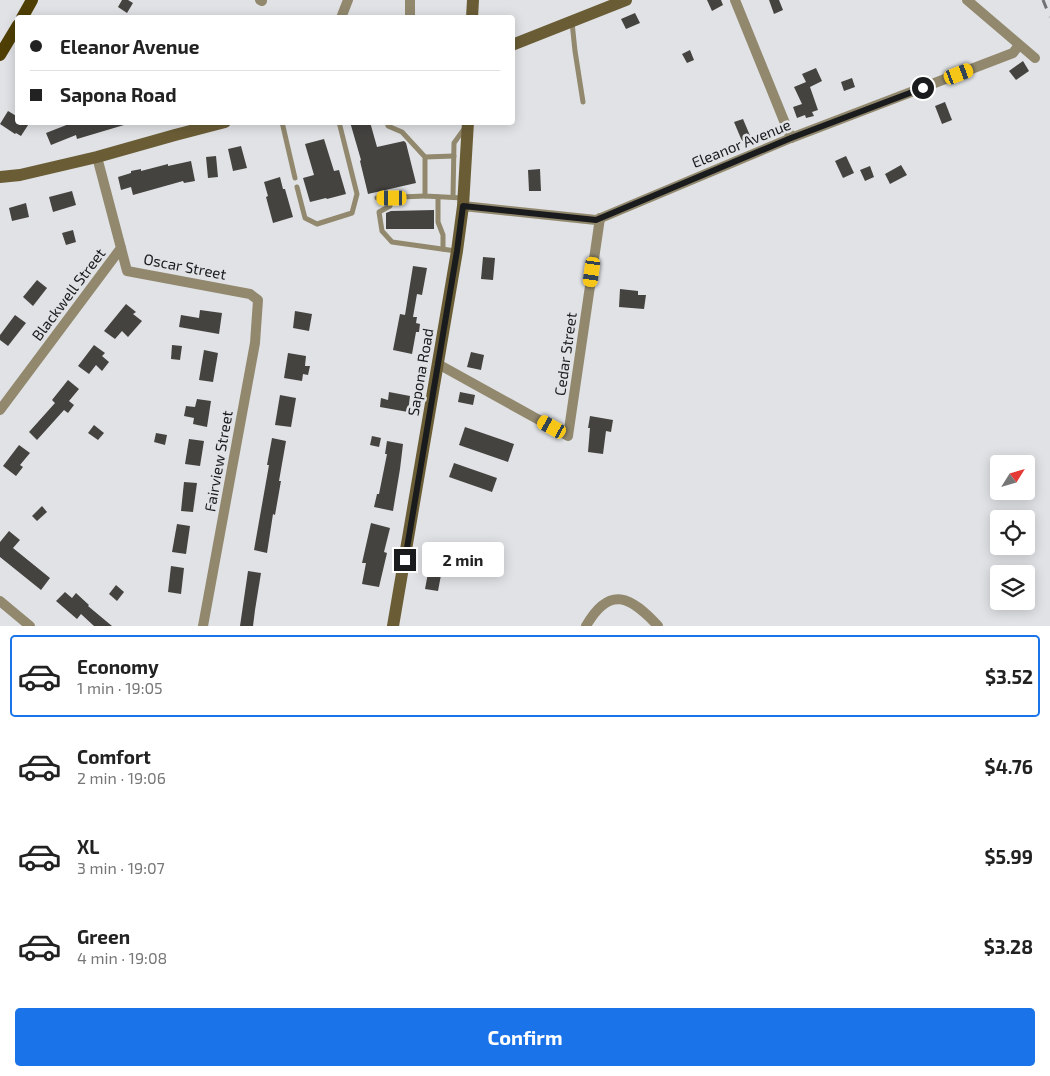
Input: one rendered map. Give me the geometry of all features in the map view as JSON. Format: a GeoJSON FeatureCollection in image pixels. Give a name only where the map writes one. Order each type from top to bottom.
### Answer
{"type":"FeatureCollection","features":[{"type":"Feature","properties":{"kind":"main road"},"geometry":{"type":"LineString","coordinates":[[24,15],[32,0]]}},
{"type":"Feature","properties":{"kind":"main road"},"geometry":{"type":"LineString","coordinates":[[0,55],[15,30]]}},
{"type":"Feature","properties":{"kind":"street"},"geometry":{"type":"LineString","coordinates":[[342,15],[348,0]]}},
{"type":"Feature","properties":{"kind":"street"},"geometry":{"type":"LineString","coordinates":[[410,0],[410,15]]}},
{"type":"Feature","properties":{"kind":"street"},"geometry":{"type":"LineString","coordinates":[[472,15],[473,0]]}},
{"type":"Feature","properties":{"kind":"street"},"geometry":{"type":"LineString","coordinates":[[515,45],[626,0]]}},
{"type":"Feature","properties":{"kind":"street"},"geometry":{"type":"LineString","coordinates":[[735,0],[791,138]]}},
{"type":"Feature","properties":{"kind":"street"},"geometry":{"type":"LineString","coordinates":[[967,0],[1035,58]]}},
{"type":"Feature","properties":{"kind":"street","name":"Eleanor Avenue"},"geometry":{"type":"LineString","coordinates":[[460,201],[596,220],[791,138],[1013,53],[1019,45]]}},
{"type":"Feature","properties":{"kind":"street"},"geometry":{"type":"LineString","coordinates":[[0,177],[20,175],[97,157],[214,125]]}},
{"type":"Feature","properties":{"kind":"street","name":"Sapona Road"},"geometry":{"type":"LineString","coordinates":[[394,626],[457,251],[460,201],[470,125]]}},
{"type":"Feature","properties":{"kind":"street","name":"Blackwell Street"},"geometry":{"type":"LineString","coordinates":[[0,410],[121,248],[97,157]]}},
{"type":"Feature","properties":{"kind":"street","name":"Cedar Street"},"geometry":{"type":"LineString","coordinates":[[438,364],[568,436],[600,218]]}},
{"type":"Feature","properties":{"kind":"street","name":"Oscar Street"},"geometry":{"type":"LineString","coordinates":[[121,248],[127,271],[250,294],[258,300]]}},
{"type":"Feature","properties":{"kind":"street","name":"Fairview Street"},"geometry":{"type":"LineString","coordinates":[[203,626],[255,343],[258,300]]}},
{"type":"Feature","properties":{"kind":"street"},"geometry":{"type":"LineString","coordinates":[[586,626],[597,609],[603,604],[610,600],[619,599],[636,605],[658,626]]}},
{"type":"Feature","properties":{"kind":"street"},"geometry":{"type":"LineString","coordinates":[[0,601],[30,626]]}},
{"type":"Feature","properties":{"kind":"lane"},"geometry":{"type":"LineString","coordinates":[[572,22],[583,102]]}},
{"type":"Feature","properties":{"kind":"lane"},"geometry":{"type":"LineString","coordinates":[[283,125],[295,178]]}},
{"type":"Feature","properties":{"kind":"lane"},"geometry":{"type":"LineString","coordinates":[[297,187],[305,218],[317,224],[352,213],[358,194],[340,125]]}},
{"type":"Feature","properties":{"kind":"lane"},"geometry":{"type":"LineString","coordinates":[[388,125],[402,132],[425,157],[425,196]]}},
{"type":"Feature","properties":{"kind":"lane"},"geometry":{"type":"LineString","coordinates":[[377,198],[425,196],[460,201],[454,143],[468,125]]}},
{"type":"Feature","properties":{"kind":"lane"},"geometry":{"type":"LineString","coordinates":[[425,157],[454,156]]}},
{"type":"Feature","properties":{"kind":"lane"},"geometry":{"type":"LineString","coordinates":[[438,197],[438,222],[443,235],[443,249]]}},
{"type":"Feature","properties":{"kind":"lane"},"geometry":{"type":"LineString","coordinates":[[392,198],[390,206],[379,212],[382,231],[392,242],[457,251]]}},
{"type":"Feature","properties":{"kind":"building"},"geometry":{"type":"Polygon","coordinates":[[[122,0],[128,0],[133,3],[127,13],[118,7],[122,0]]]}},
{"type":"Feature","properties":{"kind":"building"},"geometry":{"type":"Polygon","coordinates":[[[707,0],[721,0],[723,5],[712,11],[707,0]]]}},
{"type":"Feature","properties":{"kind":"building"},"geometry":{"type":"Polygon","coordinates":[[[769,0],[779,0],[783,10],[774,14],[769,0]]]}},
{"type":"Feature","properties":{"kind":"building"},"geometry":{"type":"Polygon","coordinates":[[[635,13],[640,23],[626,29],[621,19],[635,13]]]}},
{"type":"Feature","properties":{"kind":"building"},"geometry":{"type":"Polygon","coordinates":[[[690,50],[694,60],[687,63],[682,54],[690,50]]]}},
{"type":"Feature","properties":{"kind":"building"},"geometry":{"type":"Polygon","coordinates":[[[1023,61],[1029,71],[1016,80],[1009,71],[1023,61]]]}},
{"type":"Feature","properties":{"kind":"building"},"geometry":{"type":"Polygon","coordinates":[[[816,68],[822,81],[810,87],[818,110],[812,112],[814,116],[806,118],[805,115],[797,118],[793,107],[802,104],[794,87],[806,82],[802,74],[816,68]]]}},
{"type":"Feature","properties":{"kind":"building"},"geometry":{"type":"Polygon","coordinates":[[[852,78],[855,87],[844,91],[841,82],[852,78]]]}},
{"type":"Feature","properties":{"kind":"building"},"geometry":{"type":"Polygon","coordinates":[[[945,102],[952,120],[942,124],[935,106],[945,102]]]}},
{"type":"Feature","properties":{"kind":"building"},"geometry":{"type":"Polygon","coordinates":[[[8,111],[15,115],[15,125],[28,125],[21,136],[0,124],[8,111]]]}},
{"type":"Feature","properties":{"kind":"building"},"geometry":{"type":"Polygon","coordinates":[[[743,119],[751,138],[742,141],[734,122],[743,119]]]}},
{"type":"Feature","properties":{"kind":"building"},"geometry":{"type":"Polygon","coordinates":[[[66,125],[124,125],[77,139],[76,135],[51,145],[46,133],[66,125]]]}},
{"type":"Feature","properties":{"kind":"building"},"geometry":{"type":"Polygon","coordinates":[[[351,125],[371,125],[377,147],[404,141],[416,183],[368,194],[351,125]]]}},
{"type":"Feature","properties":{"kind":"building"},"geometry":{"type":"Polygon","coordinates":[[[324,139],[334,171],[339,170],[346,194],[310,202],[303,178],[314,175],[305,144],[324,139]]]}},
{"type":"Feature","properties":{"kind":"building"},"geometry":{"type":"Polygon","coordinates":[[[241,146],[247,168],[233,171],[228,149],[241,146]]]}},
{"type":"Feature","properties":{"kind":"building"},"geometry":{"type":"Polygon","coordinates":[[[216,156],[218,177],[208,178],[206,157],[216,156]]]}},
{"type":"Feature","properties":{"kind":"building"},"geometry":{"type":"Polygon","coordinates":[[[846,156],[854,173],[843,178],[835,161],[846,156]]]}},
{"type":"Feature","properties":{"kind":"building"},"geometry":{"type":"Polygon","coordinates":[[[191,161],[195,181],[184,183],[183,181],[133,195],[131,187],[121,190],[118,177],[131,173],[131,171],[141,169],[141,171],[168,164],[168,166],[191,161]]]}},
{"type":"Feature","properties":{"kind":"building"},"geometry":{"type":"Polygon","coordinates":[[[901,165],[907,175],[890,184],[885,174],[901,165]]]}},
{"type":"Feature","properties":{"kind":"building"},"geometry":{"type":"Polygon","coordinates":[[[870,166],[874,177],[865,181],[860,170],[870,166]]]}},
{"type":"Feature","properties":{"kind":"building"},"geometry":{"type":"Polygon","coordinates":[[[540,169],[541,191],[529,191],[528,170],[540,169]]]}},
{"type":"Feature","properties":{"kind":"building"},"geometry":{"type":"Polygon","coordinates":[[[280,177],[293,217],[273,223],[264,182],[280,177]]]}},
{"type":"Feature","properties":{"kind":"building"},"geometry":{"type":"Polygon","coordinates":[[[72,191],[76,205],[53,212],[49,197],[72,191]]]}},
{"type":"Feature","properties":{"kind":"building"},"geometry":{"type":"Polygon","coordinates":[[[26,203],[29,217],[12,221],[9,208],[26,203]]]}},
{"type":"Feature","properties":{"kind":"building"},"geometry":{"type":"Polygon","coordinates":[[[434,210],[434,229],[386,229],[386,213],[391,211],[434,210]]]}},
{"type":"Feature","properties":{"kind":"building"},"geometry":{"type":"Polygon","coordinates":[[[73,230],[76,242],[66,245],[62,233],[73,230]]]}},
{"type":"Feature","properties":{"kind":"building"},"geometry":{"type":"Polygon","coordinates":[[[483,257],[495,258],[493,280],[481,279],[483,257]]]}},
{"type":"Feature","properties":{"kind":"building"},"geometry":{"type":"Polygon","coordinates":[[[413,266],[427,268],[422,295],[417,294],[413,317],[417,317],[416,323],[420,324],[419,332],[416,332],[412,354],[393,350],[400,314],[405,315],[413,266]]]}},
{"type":"Feature","properties":{"kind":"building"},"geometry":{"type":"Polygon","coordinates":[[[37,280],[47,288],[33,306],[23,297],[37,280]]]}},
{"type":"Feature","properties":{"kind":"building"},"geometry":{"type":"Polygon","coordinates":[[[620,289],[638,291],[638,295],[646,295],[644,309],[619,307],[620,289]]]}},
{"type":"Feature","properties":{"kind":"building"},"geometry":{"type":"Polygon","coordinates":[[[126,304],[136,312],[133,314],[142,321],[128,337],[122,331],[115,339],[104,331],[126,304]]]}},
{"type":"Feature","properties":{"kind":"building"},"geometry":{"type":"Polygon","coordinates":[[[200,310],[222,313],[219,334],[179,327],[181,315],[199,318],[200,310]]]}},
{"type":"Feature","properties":{"kind":"building"},"geometry":{"type":"Polygon","coordinates":[[[295,311],[312,314],[309,331],[293,328],[295,311]]]}},
{"type":"Feature","properties":{"kind":"building"},"geometry":{"type":"Polygon","coordinates":[[[15,315],[26,323],[8,346],[0,340],[0,335],[15,315]]]}},
{"type":"Feature","properties":{"kind":"building"},"geometry":{"type":"Polygon","coordinates":[[[94,345],[105,353],[102,356],[109,362],[102,371],[96,365],[89,374],[78,366],[94,345]]]}},
{"type":"Feature","properties":{"kind":"building"},"geometry":{"type":"Polygon","coordinates":[[[172,345],[182,346],[180,360],[171,359],[172,345]]]}},
{"type":"Feature","properties":{"kind":"building"},"geometry":{"type":"Polygon","coordinates":[[[204,350],[218,353],[213,382],[199,380],[204,350]]]}},
{"type":"Feature","properties":{"kind":"building"},"geometry":{"type":"Polygon","coordinates":[[[471,352],[484,355],[481,370],[467,367],[471,352]]]}},
{"type":"Feature","properties":{"kind":"building"},"geometry":{"type":"Polygon","coordinates":[[[288,353],[306,356],[305,366],[310,366],[308,375],[303,374],[302,381],[284,378],[288,353]]]}},
{"type":"Feature","properties":{"kind":"building"},"geometry":{"type":"Polygon","coordinates":[[[68,380],[79,389],[69,401],[74,405],[68,413],[64,410],[37,440],[29,432],[55,403],[52,400],[68,380]]]}},
{"type":"Feature","properties":{"kind":"building"},"geometry":{"type":"Polygon","coordinates":[[[389,392],[410,396],[408,412],[380,407],[381,398],[388,400],[389,392]]]}},
{"type":"Feature","properties":{"kind":"building"},"geometry":{"type":"Polygon","coordinates":[[[460,392],[475,395],[473,405],[458,402],[460,392]]]}},
{"type":"Feature","properties":{"kind":"building"},"geometry":{"type":"Polygon","coordinates":[[[280,395],[296,398],[291,427],[275,425],[280,395]]]}},
{"type":"Feature","properties":{"kind":"building"},"geometry":{"type":"Polygon","coordinates":[[[197,399],[211,401],[207,427],[193,424],[194,418],[184,416],[186,406],[195,407],[197,399]]]}},
{"type":"Feature","properties":{"kind":"building"},"geometry":{"type":"Polygon","coordinates":[[[590,416],[613,420],[611,432],[606,431],[603,454],[588,452],[590,416]]]}},
{"type":"Feature","properties":{"kind":"building"},"geometry":{"type":"Polygon","coordinates":[[[94,425],[104,433],[98,440],[88,433],[94,425]]]}},
{"type":"Feature","properties":{"kind":"building"},"geometry":{"type":"Polygon","coordinates":[[[465,427],[514,444],[508,462],[459,445],[465,427]]]}},
{"type":"Feature","properties":{"kind":"building"},"geometry":{"type":"Polygon","coordinates":[[[156,433],[167,435],[165,445],[154,442],[156,433]]]}},
{"type":"Feature","properties":{"kind":"building"},"geometry":{"type":"Polygon","coordinates":[[[372,436],[381,438],[379,447],[370,445],[372,436]]]}},
{"type":"Feature","properties":{"kind":"building"},"geometry":{"type":"Polygon","coordinates":[[[272,438],[286,441],[279,481],[281,481],[275,515],[273,514],[267,553],[254,550],[272,438]]]}},
{"type":"Feature","properties":{"kind":"building"},"geometry":{"type":"Polygon","coordinates":[[[189,439],[204,441],[200,466],[185,464],[189,439]]]}},
{"type":"Feature","properties":{"kind":"building"},"geometry":{"type":"Polygon","coordinates":[[[387,441],[403,444],[393,511],[374,507],[377,494],[379,494],[387,454],[385,454],[387,441]]]}},
{"type":"Feature","properties":{"kind":"building"},"geometry":{"type":"Polygon","coordinates":[[[19,445],[30,453],[20,465],[23,467],[16,476],[3,466],[19,445]]]}},
{"type":"Feature","properties":{"kind":"building"},"geometry":{"type":"Polygon","coordinates":[[[454,463],[497,478],[492,492],[449,477],[454,463]]]}},
{"type":"Feature","properties":{"kind":"building"},"geometry":{"type":"Polygon","coordinates":[[[184,482],[197,483],[193,512],[181,511],[184,482]]]}},
{"type":"Feature","properties":{"kind":"building"},"geometry":{"type":"Polygon","coordinates":[[[42,506],[47,512],[37,521],[32,516],[42,506]]]}},
{"type":"Feature","properties":{"kind":"building"},"geometry":{"type":"Polygon","coordinates":[[[371,523],[390,528],[384,552],[387,553],[379,587],[362,584],[366,563],[362,563],[371,523]]]}},
{"type":"Feature","properties":{"kind":"building"},"geometry":{"type":"Polygon","coordinates":[[[177,524],[190,526],[186,554],[172,552],[177,524]]]}},
{"type":"Feature","properties":{"kind":"building"},"geometry":{"type":"Polygon","coordinates":[[[9,531],[20,540],[13,548],[50,578],[41,590],[0,557],[0,542],[9,531]]]}},
{"type":"Feature","properties":{"kind":"building"},"geometry":{"type":"Polygon","coordinates":[[[171,566],[184,568],[181,594],[168,592],[171,566]]]}},
{"type":"Feature","properties":{"kind":"building"},"geometry":{"type":"Polygon","coordinates":[[[248,571],[261,573],[253,626],[240,626],[248,571]]]}},
{"type":"Feature","properties":{"kind":"building"},"geometry":{"type":"Polygon","coordinates":[[[428,573],[441,575],[438,591],[425,589],[428,573]]]}},
{"type":"Feature","properties":{"kind":"building"},"geometry":{"type":"Polygon","coordinates":[[[116,585],[124,592],[117,601],[109,594],[116,585]]]}},
{"type":"Feature","properties":{"kind":"building"},"geometry":{"type":"Polygon","coordinates":[[[65,592],[72,598],[76,593],[112,626],[94,626],[81,614],[77,619],[56,601],[65,592]]]}},
{"type":"Feature","properties":{"kind":"railway"},"geometry":{"type":"LineString","coordinates":[[1043,0],[1050,17]]}},
{"type":"Feature","properties":{"kind":"route"},"geometry":{"type":"LineString","coordinates":[[405,560],[463,206],[596,220],[791,138],[923,88]]}}]}
